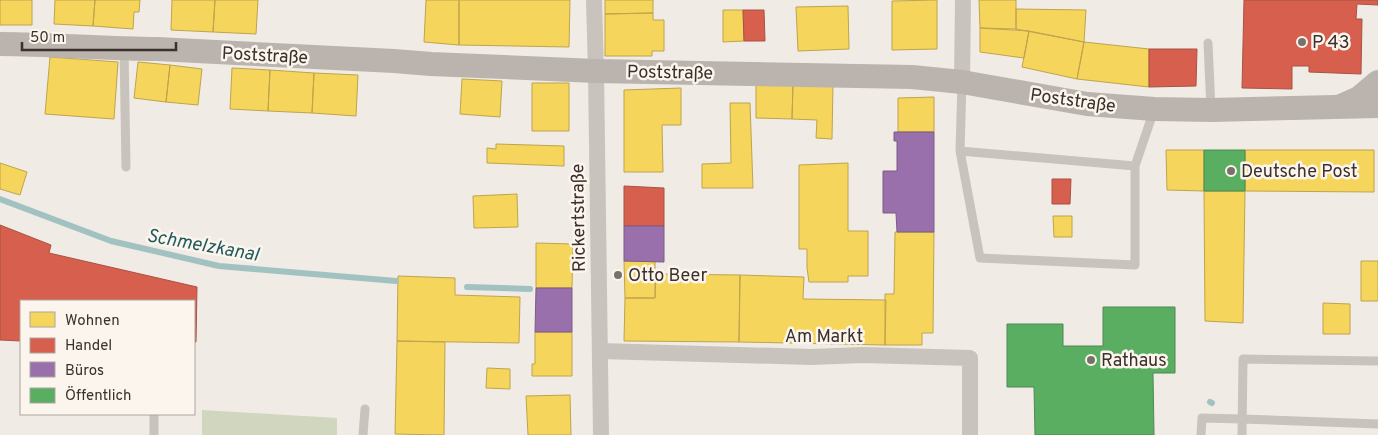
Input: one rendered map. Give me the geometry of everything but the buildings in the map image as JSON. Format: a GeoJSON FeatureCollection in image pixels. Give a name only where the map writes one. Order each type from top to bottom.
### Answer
{"type":"FeatureCollection","features":[{"type":"Feature","properties":{"kind":"main road","name":"Poststraße"},"geometry":{"type":"LineString","coordinates":[[0,44],[158,49],[596,71],[912,77],[962,82],[1087,104],[1154,109],[1211,110],[1378,106]]}},
{"type":"Feature","properties":{"kind":"main road","name":"Poststraße"},"geometry":{"type":"LineString","coordinates":[[1337,108],[1359,98],[1378,82]]}},
{"type":"Feature","properties":{"kind":"street","name":"Rickertstraße"},"geometry":{"type":"LineString","coordinates":[[594,0],[601,435]]}},
{"type":"Feature","properties":{"kind":"street"},"geometry":{"type":"LineString","coordinates":[[962,82],[963,0]]}},
{"type":"Feature","properties":{"kind":"street","name":"Am Markt"},"geometry":{"type":"LineString","coordinates":[[600,351],[812,357],[863,355],[970,358],[970,435]]}},
{"type":"Feature","properties":{"kind":"lane"},"geometry":{"type":"LineString","coordinates":[[1208,43],[1211,110]]}},
{"type":"Feature","properties":{"kind":"lane"},"geometry":{"type":"LineString","coordinates":[[124,49],[126,167]]}},
{"type":"Feature","properties":{"kind":"lane"},"geometry":{"type":"LineString","coordinates":[[962,82],[960,151],[980,258],[1135,265],[1135,166],[1154,109]]}},
{"type":"Feature","properties":{"kind":"lane"},"geometry":{"type":"LineString","coordinates":[[960,151],[1135,166]]}},
{"type":"Feature","properties":{"kind":"lane"},"geometry":{"type":"LineString","coordinates":[[1242,435],[1243,359],[1378,361]]}},
{"type":"Feature","properties":{"kind":"lane"},"geometry":{"type":"LineString","coordinates":[[363,435],[365,409]]}},
{"type":"Feature","properties":{"kind":"lane"},"geometry":{"type":"LineString","coordinates":[[154,415],[154,435]]}},
{"type":"Feature","properties":{"kind":"lane"},"geometry":{"type":"LineString","coordinates":[[1201,435],[1202,418],[1378,424]]}},
{"type":"Feature","properties":{"kind":"green space"},"geometry":{"type":"Polygon","coordinates":[[[202,410],[337,418],[337,435],[202,435],[202,410]]]}},
{"type":"Feature","properties":{"kind":"waterway","name":"Schmelzkanal"},"geometry":{"type":"LineString","coordinates":[[0,199],[111,241],[219,266],[396,281]]}},
{"type":"Feature","properties":{"kind":"waterway","name":"Schmelzkanal"},"geometry":{"type":"LineString","coordinates":[[467,287],[530,289]]}},
{"type":"Feature","properties":{"kind":"place","name":"P 43"},"geometry":{"type":"Point","coordinates":[1302,42]}},
{"type":"Feature","properties":{"kind":"place","name":"Deutsche Post"},"geometry":{"type":"Point","coordinates":[1231,171]}},
{"type":"Feature","properties":{"kind":"place","name":"Otto Beer"},"geometry":{"type":"Point","coordinates":[618,275]}},
{"type":"Feature","properties":{"kind":"place","name":"Rathaus"},"geometry":{"type":"Point","coordinates":[1091,360]}}]}
